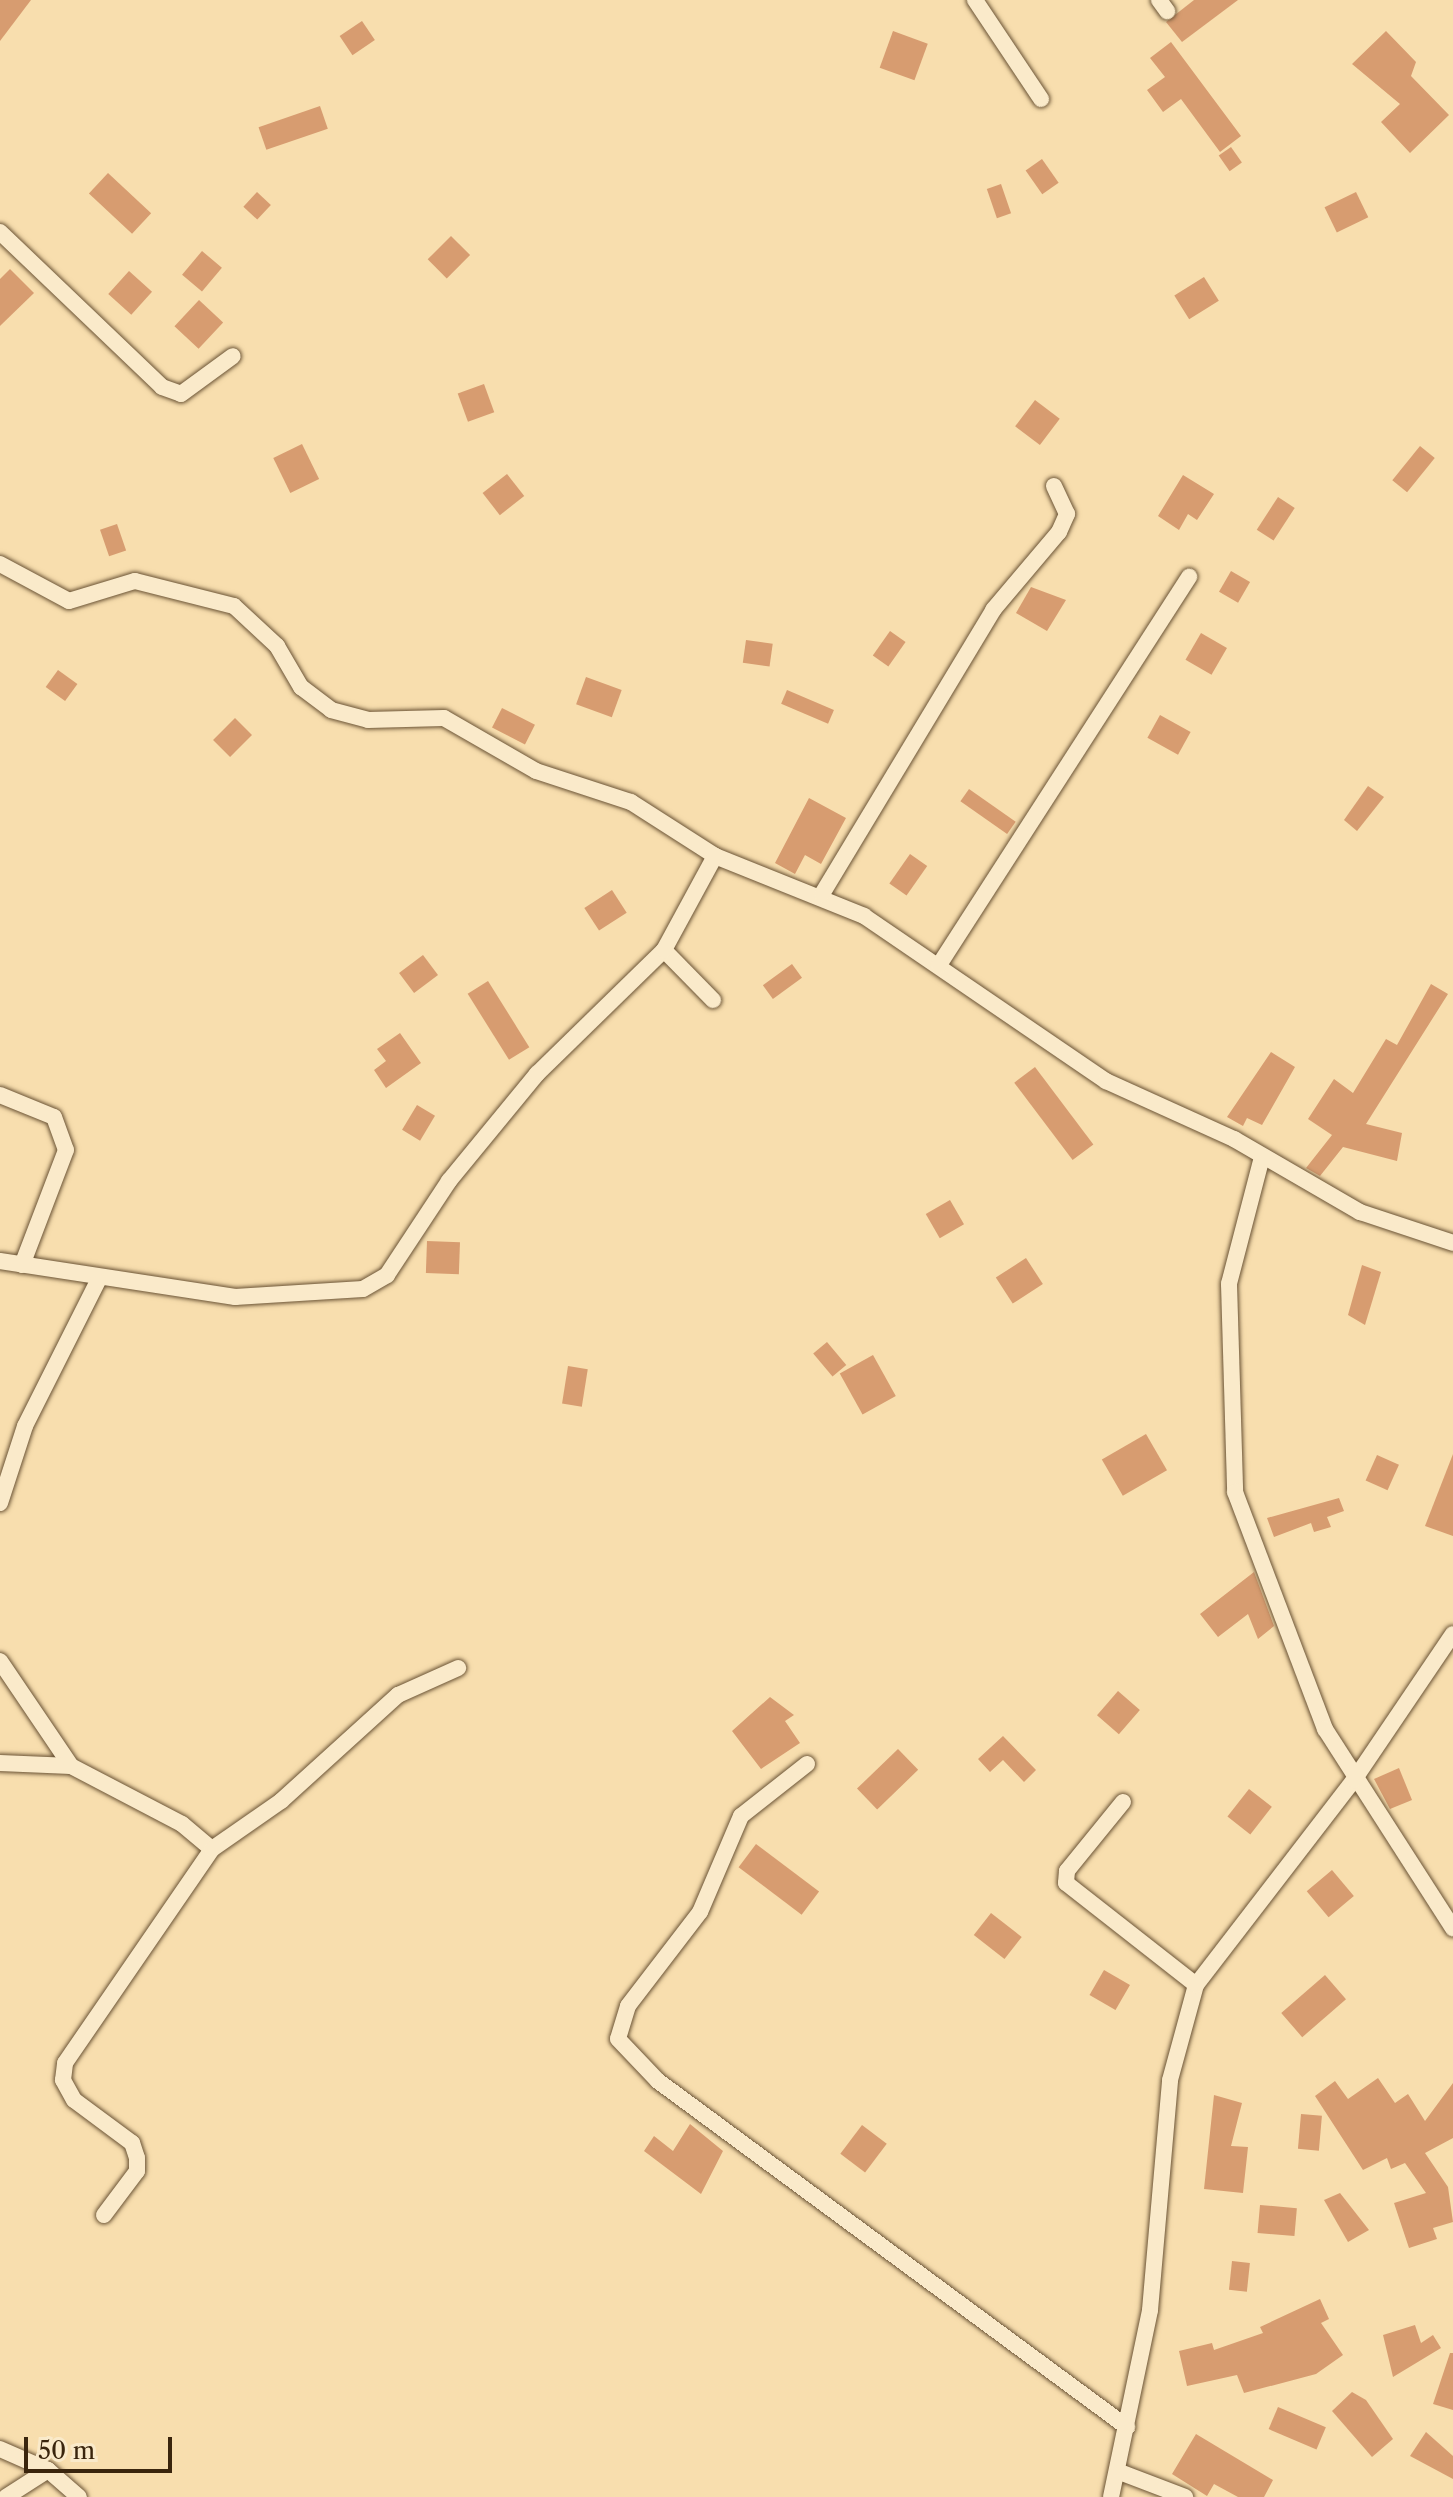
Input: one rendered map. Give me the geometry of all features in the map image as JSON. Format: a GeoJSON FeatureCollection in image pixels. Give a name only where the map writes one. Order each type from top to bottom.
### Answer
{"type":"FeatureCollection","features":[{"type":"Feature","properties":{"kind":"street"},"geometry":{"type":"LineString","coordinates":[[975,0],[1041,99]]}},
{"type":"Feature","properties":{"kind":"street"},"geometry":{"type":"LineString","coordinates":[[0,232],[162,387],[181,394],[233,356]]}},
{"type":"Feature","properties":{"kind":"street"},"geometry":{"type":"LineString","coordinates":[[822,894],[993,610],[1059,532],[1067,514],[1054,486]]}},
{"type":"Feature","properties":{"kind":"street"},"geometry":{"type":"LineString","coordinates":[[0,564],[69,601],[135,581],[234,606],[277,646],[301,687],[331,710],[368,720],[444,718],[536,771],[631,802],[715,856],[822,894],[939,965],[1079,1065],[1262,1157],[1360,1212],[1453,1243]]}},
{"type":"Feature","properties":{"kind":"street"},"geometry":{"type":"LineString","coordinates":[[939,965],[1189,577]]}},
{"type":"Feature","properties":{"kind":"street"},"geometry":{"type":"LineString","coordinates":[[0,1261],[98,1281],[235,1297],[363,1289],[387,1275],[504,1112],[613,992],[664,950],[715,856]]}},
{"type":"Feature","properties":{"kind":"street"},"geometry":{"type":"LineString","coordinates":[[664,950],[713,1000]]}},
{"type":"Feature","properties":{"kind":"street"},"geometry":{"type":"LineString","coordinates":[[0,1095],[54,1117],[66,1150],[22,1265]]}},
{"type":"Feature","properties":{"kind":"street"},"geometry":{"type":"LineString","coordinates":[[1262,1157],[1229,1284],[1235,1492],[1302,1674],[1354,1780],[1453,1928]]}},
{"type":"Feature","properties":{"kind":"street"},"geometry":{"type":"LineString","coordinates":[[0,1503],[25,1426],[98,1281]]}},
{"type":"Feature","properties":{"kind":"street"},"geometry":{"type":"LineString","coordinates":[[1111,2497],[1150,2310],[1170,2080],[1196,1985],[1354,1780],[1453,1634]]}},
{"type":"Feature","properties":{"kind":"street"},"geometry":{"type":"LineString","coordinates":[[0,1661],[71,1766]]}},
{"type":"Feature","properties":{"kind":"street"},"geometry":{"type":"LineString","coordinates":[[104,2215],[137,2171],[137,2158],[132,2143],[74,2100],[63,2080],[65,2063],[212,1849],[281,1801],[398,1695],[458,1668]]}},
{"type":"Feature","properties":{"kind":"street"},"geometry":{"type":"LineString","coordinates":[[0,1763],[71,1766],[182,1824],[212,1849]]}},
{"type":"Feature","properties":{"kind":"street"},"geometry":{"type":"LineString","coordinates":[[807,1764],[741,1816],[700,1912],[628,2006],[618,2039],[658,2081],[1127,2427]]}},
{"type":"Feature","properties":{"kind":"street"},"geometry":{"type":"LineString","coordinates":[[1123,1802],[1067,1871],[1066,1883],[1196,1985]]}},
{"type":"Feature","properties":{"kind":"street"},"geometry":{"type":"LineString","coordinates":[[0,2449],[48,2470],[79,2497]]}},
{"type":"Feature","properties":{"kind":"street"},"geometry":{"type":"LineString","coordinates":[[6,2497],[48,2470]]}},
{"type":"Feature","properties":{"kind":"street"},"geometry":{"type":"LineString","coordinates":[[1117,2471],[1185,2497]]}},
{"type":"Feature","properties":{"kind":"building"},"geometry":{"type":"Polygon","coordinates":[[[0,0],[31,0],[0,41],[0,0]]]}},
{"type":"Feature","properties":{"kind":"building"},"geometry":{"type":"Polygon","coordinates":[[[1194,0],[1238,0],[1182,42],[1166,22],[1194,0]]]}},
{"type":"Feature","properties":{"kind":"building"},"geometry":{"type":"Polygon","coordinates":[[[362,21],[375,40],[352,55],[340,36],[362,21]]]}},
{"type":"Feature","properties":{"kind":"building"},"geometry":{"type":"Polygon","coordinates":[[[893,31],[928,44],[914,80],[880,68],[893,31]]]}},
{"type":"Feature","properties":{"kind":"building"},"geometry":{"type":"Polygon","coordinates":[[[1386,31],[1416,62],[1411,76],[1449,115],[1410,153],[1381,122],[1400,104],[1352,64],[1386,31]]]}},
{"type":"Feature","properties":{"kind":"building"},"geometry":{"type":"Polygon","coordinates":[[[1171,42],[1241,136],[1220,152],[1181,99],[1163,112],[1147,90],[1165,77],[1150,58],[1171,42]]]}},
{"type":"Feature","properties":{"kind":"building"},"geometry":{"type":"Polygon","coordinates":[[[320,106],[328,129],[266,150],[259,127],[320,106]]]}},
{"type":"Feature","properties":{"kind":"building"},"geometry":{"type":"Polygon","coordinates":[[[1231,147],[1242,163],[1230,171],[1219,156],[1231,147]]]}},
{"type":"Feature","properties":{"kind":"building"},"geometry":{"type":"Polygon","coordinates":[[[1042,159],[1059,183],[1042,194],[1026,170],[1042,159]]]}},
{"type":"Feature","properties":{"kind":"building"},"geometry":{"type":"Polygon","coordinates":[[[108,173],[151,213],[132,234],[89,193],[108,173]]]}},
{"type":"Feature","properties":{"kind":"building"},"geometry":{"type":"Polygon","coordinates":[[[1001,184],[1011,213],[997,218],[987,189],[1001,184]]]}},
{"type":"Feature","properties":{"kind":"building"},"geometry":{"type":"Polygon","coordinates":[[[257,192],[271,205],[257,220],[243,207],[257,192]]]}},
{"type":"Feature","properties":{"kind":"building"},"geometry":{"type":"Polygon","coordinates":[[[1356,192],[1368,217],[1337,233],[1325,207],[1356,192]]]}},
{"type":"Feature","properties":{"kind":"building"},"geometry":{"type":"Polygon","coordinates":[[[451,236],[470,255],[447,278],[428,259],[451,236]]]}},
{"type":"Feature","properties":{"kind":"building"},"geometry":{"type":"Polygon","coordinates":[[[202,251],[222,268],[202,291],[182,275],[202,251]]]}},
{"type":"Feature","properties":{"kind":"building"},"geometry":{"type":"Polygon","coordinates":[[[10,269],[34,293],[0,326],[0,279],[10,269]]]}},
{"type":"Feature","properties":{"kind":"building"},"geometry":{"type":"Polygon","coordinates":[[[129,271],[152,292],[131,315],[108,294],[129,271]]]}},
{"type":"Feature","properties":{"kind":"building"},"geometry":{"type":"Polygon","coordinates":[[[1204,277],[1219,301],[1189,319],[1174,296],[1204,277]]]}},
{"type":"Feature","properties":{"kind":"building"},"geometry":{"type":"Polygon","coordinates":[[[199,300],[223,323],[199,349],[174,326],[199,300]]]}},
{"type":"Feature","properties":{"kind":"building"},"geometry":{"type":"Polygon","coordinates":[[[484,384],[494,412],[468,422],[458,394],[484,384]]]}},
{"type":"Feature","properties":{"kind":"building"},"geometry":{"type":"Polygon","coordinates":[[[1035,400],[1060,419],[1040,445],[1015,426],[1035,400]]]}},
{"type":"Feature","properties":{"kind":"building"},"geometry":{"type":"Polygon","coordinates":[[[302,444],[319,479],[290,493],[273,458],[302,444]]]}},
{"type":"Feature","properties":{"kind":"building"},"geometry":{"type":"Polygon","coordinates":[[[1420,446],[1435,458],[1407,492],[1392,480],[1420,446]]]}},
{"type":"Feature","properties":{"kind":"building"},"geometry":{"type":"Polygon","coordinates":[[[507,474],[524,496],[500,515],[483,493],[507,474]]]}},
{"type":"Feature","properties":{"kind":"building"},"geometry":{"type":"Polygon","coordinates":[[[1183,475],[1214,494],[1197,520],[1188,514],[1179,530],[1158,516],[1183,475]]]}},
{"type":"Feature","properties":{"kind":"building"},"geometry":{"type":"Polygon","coordinates":[[[1278,497],[1295,508],[1274,541],[1257,530],[1278,497]]]}},
{"type":"Feature","properties":{"kind":"building"},"geometry":{"type":"Polygon","coordinates":[[[117,524],[126,550],[109,556],[100,530],[117,524]]]}},
{"type":"Feature","properties":{"kind":"building"},"geometry":{"type":"Polygon","coordinates":[[[1231,571],[1250,582],[1238,603],[1219,592],[1231,571]]]}},
{"type":"Feature","properties":{"kind":"building"},"geometry":{"type":"Polygon","coordinates":[[[1031,587],[1066,600],[1047,631],[1016,613],[1031,587]]]}},
{"type":"Feature","properties":{"kind":"building"},"geometry":{"type":"Polygon","coordinates":[[[890,631],[906,642],[888,666],[873,656],[890,631]]]}},
{"type":"Feature","properties":{"kind":"building"},"geometry":{"type":"Polygon","coordinates":[[[1201,633],[1227,648],[1211,675],[1186,660],[1201,633]]]}},
{"type":"Feature","properties":{"kind":"building"},"geometry":{"type":"Polygon","coordinates":[[[746,640],[773,644],[770,667],[743,663],[746,640]]]}},
{"type":"Feature","properties":{"kind":"building"},"geometry":{"type":"Polygon","coordinates":[[[58,670],[77,684],[65,701],[46,687],[58,670]]]}},
{"type":"Feature","properties":{"kind":"building"},"geometry":{"type":"Polygon","coordinates":[[[586,677],[622,690],[612,717],[576,704],[586,677]]]}},
{"type":"Feature","properties":{"kind":"building"},"geometry":{"type":"Polygon","coordinates":[[[787,690],[834,710],[828,724],[781,704],[787,690]]]}},
{"type":"Feature","properties":{"kind":"building"},"geometry":{"type":"Polygon","coordinates":[[[502,708],[535,725],[525,744],[492,728],[502,708]]]}},
{"type":"Feature","properties":{"kind":"building"},"geometry":{"type":"Polygon","coordinates":[[[1160,715],[1191,732],[1178,755],[1147,738],[1160,715]]]}},
{"type":"Feature","properties":{"kind":"building"},"geometry":{"type":"Polygon","coordinates":[[[235,718],[252,735],[230,757],[213,740],[235,718]]]}},
{"type":"Feature","properties":{"kind":"building"},"geometry":{"type":"Polygon","coordinates":[[[1368,786],[1384,797],[1357,831],[1344,820],[1368,786]]]}},
{"type":"Feature","properties":{"kind":"building"},"geometry":{"type":"Polygon","coordinates":[[[969,789],[1016,822],[1007,834],[960,801],[969,789]]]}},
{"type":"Feature","properties":{"kind":"building"},"geometry":{"type":"Polygon","coordinates":[[[809,798],[846,818],[821,864],[805,855],[795,874],[775,863],[809,798]]]}},
{"type":"Feature","properties":{"kind":"building"},"geometry":{"type":"Polygon","coordinates":[[[910,854],[927,866],[907,896],[889,883],[910,854]]]}},
{"type":"Feature","properties":{"kind":"building"},"geometry":{"type":"Polygon","coordinates":[[[612,890],[627,913],[599,931],[584,908],[612,890]]]}},
{"type":"Feature","properties":{"kind":"building"},"geometry":{"type":"Polygon","coordinates":[[[423,955],[438,975],[414,993],[399,973],[423,955]]]}},
{"type":"Feature","properties":{"kind":"building"},"geometry":{"type":"Polygon","coordinates":[[[792,964],[802,978],[773,999],[763,985],[792,964]]]}},
{"type":"Feature","properties":{"kind":"building"},"geometry":{"type":"Polygon","coordinates":[[[488,981],[529,1047],[509,1060],[468,994],[488,981]]]}},
{"type":"Feature","properties":{"kind":"building"},"geometry":{"type":"Polygon","coordinates":[[[1431,984],[1448,994],[1366,1124],[1402,1133],[1397,1161],[1343,1147],[1320,1176],[1306,1168],[1332,1135],[1308,1119],[1334,1079],[1353,1093],[1386,1039],[1397,1045],[1431,984]]]}},
{"type":"Feature","properties":{"kind":"building"},"geometry":{"type":"Polygon","coordinates":[[[400,1033],[421,1063],[386,1088],[374,1070],[386,1061],[377,1049],[400,1033]]]}},
{"type":"Feature","properties":{"kind":"building"},"geometry":{"type":"Polygon","coordinates":[[[1271,1052],[1295,1067],[1262,1125],[1247,1118],[1243,1126],[1227,1117],[1271,1052]]]}},
{"type":"Feature","properties":{"kind":"building"},"geometry":{"type":"Polygon","coordinates":[[[1035,1067],[1093,1144],[1073,1160],[1014,1083],[1035,1067]]]}},
{"type":"Feature","properties":{"kind":"building"},"geometry":{"type":"Polygon","coordinates":[[[417,1105],[435,1116],[420,1141],[402,1130],[417,1105]]]}},
{"type":"Feature","properties":{"kind":"building"},"geometry":{"type":"Polygon","coordinates":[[[950,1200],[964,1224],[940,1238],[926,1214],[950,1200]]]}},
{"type":"Feature","properties":{"kind":"building"},"geometry":{"type":"Polygon","coordinates":[[[427,1241],[460,1242],[459,1274],[426,1273],[427,1241]]]}},
{"type":"Feature","properties":{"kind":"building"},"geometry":{"type":"Polygon","coordinates":[[[1026,1258],[1043,1284],[1013,1304],[996,1278],[1026,1258]]]}},
{"type":"Feature","properties":{"kind":"building"},"geometry":{"type":"Polygon","coordinates":[[[1362,1265],[1381,1272],[1365,1325],[1348,1315],[1362,1265]]]}},
{"type":"Feature","properties":{"kind":"building"},"geometry":{"type":"Polygon","coordinates":[[[827,1342],[846,1365],[832,1377],[813,1354],[827,1342]]]}},
{"type":"Feature","properties":{"kind":"building"},"geometry":{"type":"Polygon","coordinates":[[[873,1355],[896,1396],[863,1415],[840,1373],[873,1355]]]}},
{"type":"Feature","properties":{"kind":"building"},"geometry":{"type":"Polygon","coordinates":[[[568,1366],[588,1369],[582,1407],[562,1404],[568,1366]]]}},
{"type":"Feature","properties":{"kind":"building"},"geometry":{"type":"Polygon","coordinates":[[[1146,1434],[1167,1470],[1123,1496],[1102,1460],[1146,1434]]]}},
{"type":"Feature","properties":{"kind":"building"},"geometry":{"type":"Polygon","coordinates":[[[1453,1454],[1453,1536],[1425,1526],[1453,1454]]]}},
{"type":"Feature","properties":{"kind":"building"},"geometry":{"type":"Polygon","coordinates":[[[1377,1455],[1399,1465],[1388,1490],[1366,1481],[1377,1455]]]}},
{"type":"Feature","properties":{"kind":"building"},"geometry":{"type":"Polygon","coordinates":[[[1339,1498],[1344,1511],[1327,1517],[1331,1527],[1314,1532],[1311,1523],[1274,1537],[1267,1518],[1339,1498]]]}},
{"type":"Feature","properties":{"kind":"building"},"geometry":{"type":"Polygon","coordinates":[[[1254,1572],[1274,1626],[1258,1639],[1248,1614],[1218,1637],[1200,1614],[1254,1572]]]}},
{"type":"Feature","properties":{"kind":"building"},"geometry":{"type":"Polygon","coordinates":[[[1118,1691],[1140,1710],[1119,1734],[1097,1715],[1118,1691]]]}},
{"type":"Feature","properties":{"kind":"building"},"geometry":{"type":"Polygon","coordinates":[[[770,1697],[794,1715],[785,1721],[800,1743],[761,1769],[732,1731],[770,1697]]]}},
{"type":"Feature","properties":{"kind":"building"},"geometry":{"type":"Polygon","coordinates":[[[1003,1736],[1036,1770],[1024,1782],[1003,1760],[990,1772],[978,1759],[1003,1736]]]}},
{"type":"Feature","properties":{"kind":"building"},"geometry":{"type":"Polygon","coordinates":[[[898,1749],[918,1770],[877,1809],[857,1789],[898,1749]]]}},
{"type":"Feature","properties":{"kind":"building"},"geometry":{"type":"Polygon","coordinates":[[[1399,1768],[1412,1800],[1390,1809],[1374,1779],[1399,1768]]]}},
{"type":"Feature","properties":{"kind":"building"},"geometry":{"type":"Polygon","coordinates":[[[1249,1789],[1272,1807],[1250,1834],[1227,1817],[1249,1789]]]}},
{"type":"Feature","properties":{"kind":"building"},"geometry":{"type":"Polygon","coordinates":[[[756,1844],[819,1892],[802,1915],[739,1867],[756,1844]]]}},
{"type":"Feature","properties":{"kind":"building"},"geometry":{"type":"Polygon","coordinates":[[[1332,1870],[1354,1896],[1329,1917],[1307,1891],[1332,1870]]]}},
{"type":"Feature","properties":{"kind":"building"},"geometry":{"type":"Polygon","coordinates":[[[991,1913],[1022,1937],[1004,1959],[974,1935],[991,1913]]]}},
{"type":"Feature","properties":{"kind":"building"},"geometry":{"type":"Polygon","coordinates":[[[1104,1970],[1130,1985],[1115,2010],[1090,1995],[1104,1970]]]}},
{"type":"Feature","properties":{"kind":"building"},"geometry":{"type":"Polygon","coordinates":[[[1325,1975],[1346,1999],[1302,2037],[1281,2013],[1325,1975]]]}},
{"type":"Feature","properties":{"kind":"building"},"geometry":{"type":"Polygon","coordinates":[[[1378,2078],[1395,2103],[1408,2094],[1425,2121],[1453,2083],[1453,2138],[1425,2153],[1448,2187],[1453,2222],[1433,2228],[1437,2239],[1409,2248],[1394,2203],[1426,2193],[1405,2163],[1391,2169],[1387,2158],[1363,2170],[1315,2096],[1335,2081],[1348,2099],[1378,2078]]]}},
{"type":"Feature","properties":{"kind":"building"},"geometry":{"type":"Polygon","coordinates":[[[1214,2095],[1242,2103],[1231,2146],[1248,2147],[1243,2193],[1204,2189],[1214,2095]]]}},
{"type":"Feature","properties":{"kind":"building"},"geometry":{"type":"Polygon","coordinates":[[[1301,2114],[1322,2116],[1319,2151],[1298,2149],[1301,2114]]]}},
{"type":"Feature","properties":{"kind":"building"},"geometry":{"type":"Polygon","coordinates":[[[690,2124],[723,2151],[701,2194],[644,2151],[654,2136],[673,2151],[690,2124]]]}},
{"type":"Feature","properties":{"kind":"building"},"geometry":{"type":"Polygon","coordinates":[[[862,2125],[887,2144],[865,2172],[840,2154],[862,2125]]]}},
{"type":"Feature","properties":{"kind":"building"},"geometry":{"type":"Polygon","coordinates":[[[1340,2193],[1369,2230],[1348,2242],[1324,2200],[1340,2193]]]}},
{"type":"Feature","properties":{"kind":"building"},"geometry":{"type":"Polygon","coordinates":[[[1260,2205],[1297,2208],[1294,2236],[1258,2233],[1260,2205]]]}},
{"type":"Feature","properties":{"kind":"building"},"geometry":{"type":"Polygon","coordinates":[[[1232,2261],[1250,2263],[1247,2292],[1229,2290],[1232,2261]]]}},
{"type":"Feature","properties":{"kind":"building"},"geometry":{"type":"Polygon","coordinates":[[[1320,2299],[1329,2319],[1321,2323],[1343,2355],[1316,2374],[1244,2393],[1237,2375],[1187,2386],[1179,2351],[1212,2343],[1214,2350],[1263,2333],[1260,2327],[1320,2299]]]}},
{"type":"Feature","properties":{"kind":"building"},"geometry":{"type":"Polygon","coordinates":[[[1415,2325],[1421,2343],[1433,2335],[1441,2348],[1393,2377],[1383,2335],[1415,2325]]]}},
{"type":"Feature","properties":{"kind":"building"},"geometry":{"type":"Polygon","coordinates":[[[1450,2353],[1453,2353],[1453,2410],[1433,2404],[1450,2353]]]}},
{"type":"Feature","properties":{"kind":"building"},"geometry":{"type":"Polygon","coordinates":[[[1352,2392],[1366,2400],[1393,2439],[1372,2457],[1332,2411],[1352,2392]]]}},
{"type":"Feature","properties":{"kind":"building"},"geometry":{"type":"Polygon","coordinates":[[[1278,2407],[1326,2427],[1316,2449],[1269,2429],[1278,2407]]]}},
{"type":"Feature","properties":{"kind":"building"},"geometry":{"type":"Polygon","coordinates":[[[1426,2432],[1453,2456],[1453,2479],[1410,2456],[1426,2432]]]}},
{"type":"Feature","properties":{"kind":"building"},"geometry":{"type":"Polygon","coordinates":[[[1196,2434],[1273,2480],[1264,2497],[1238,2497],[1214,2484],[1207,2496],[1172,2474],[1196,2434]]]}}]}
